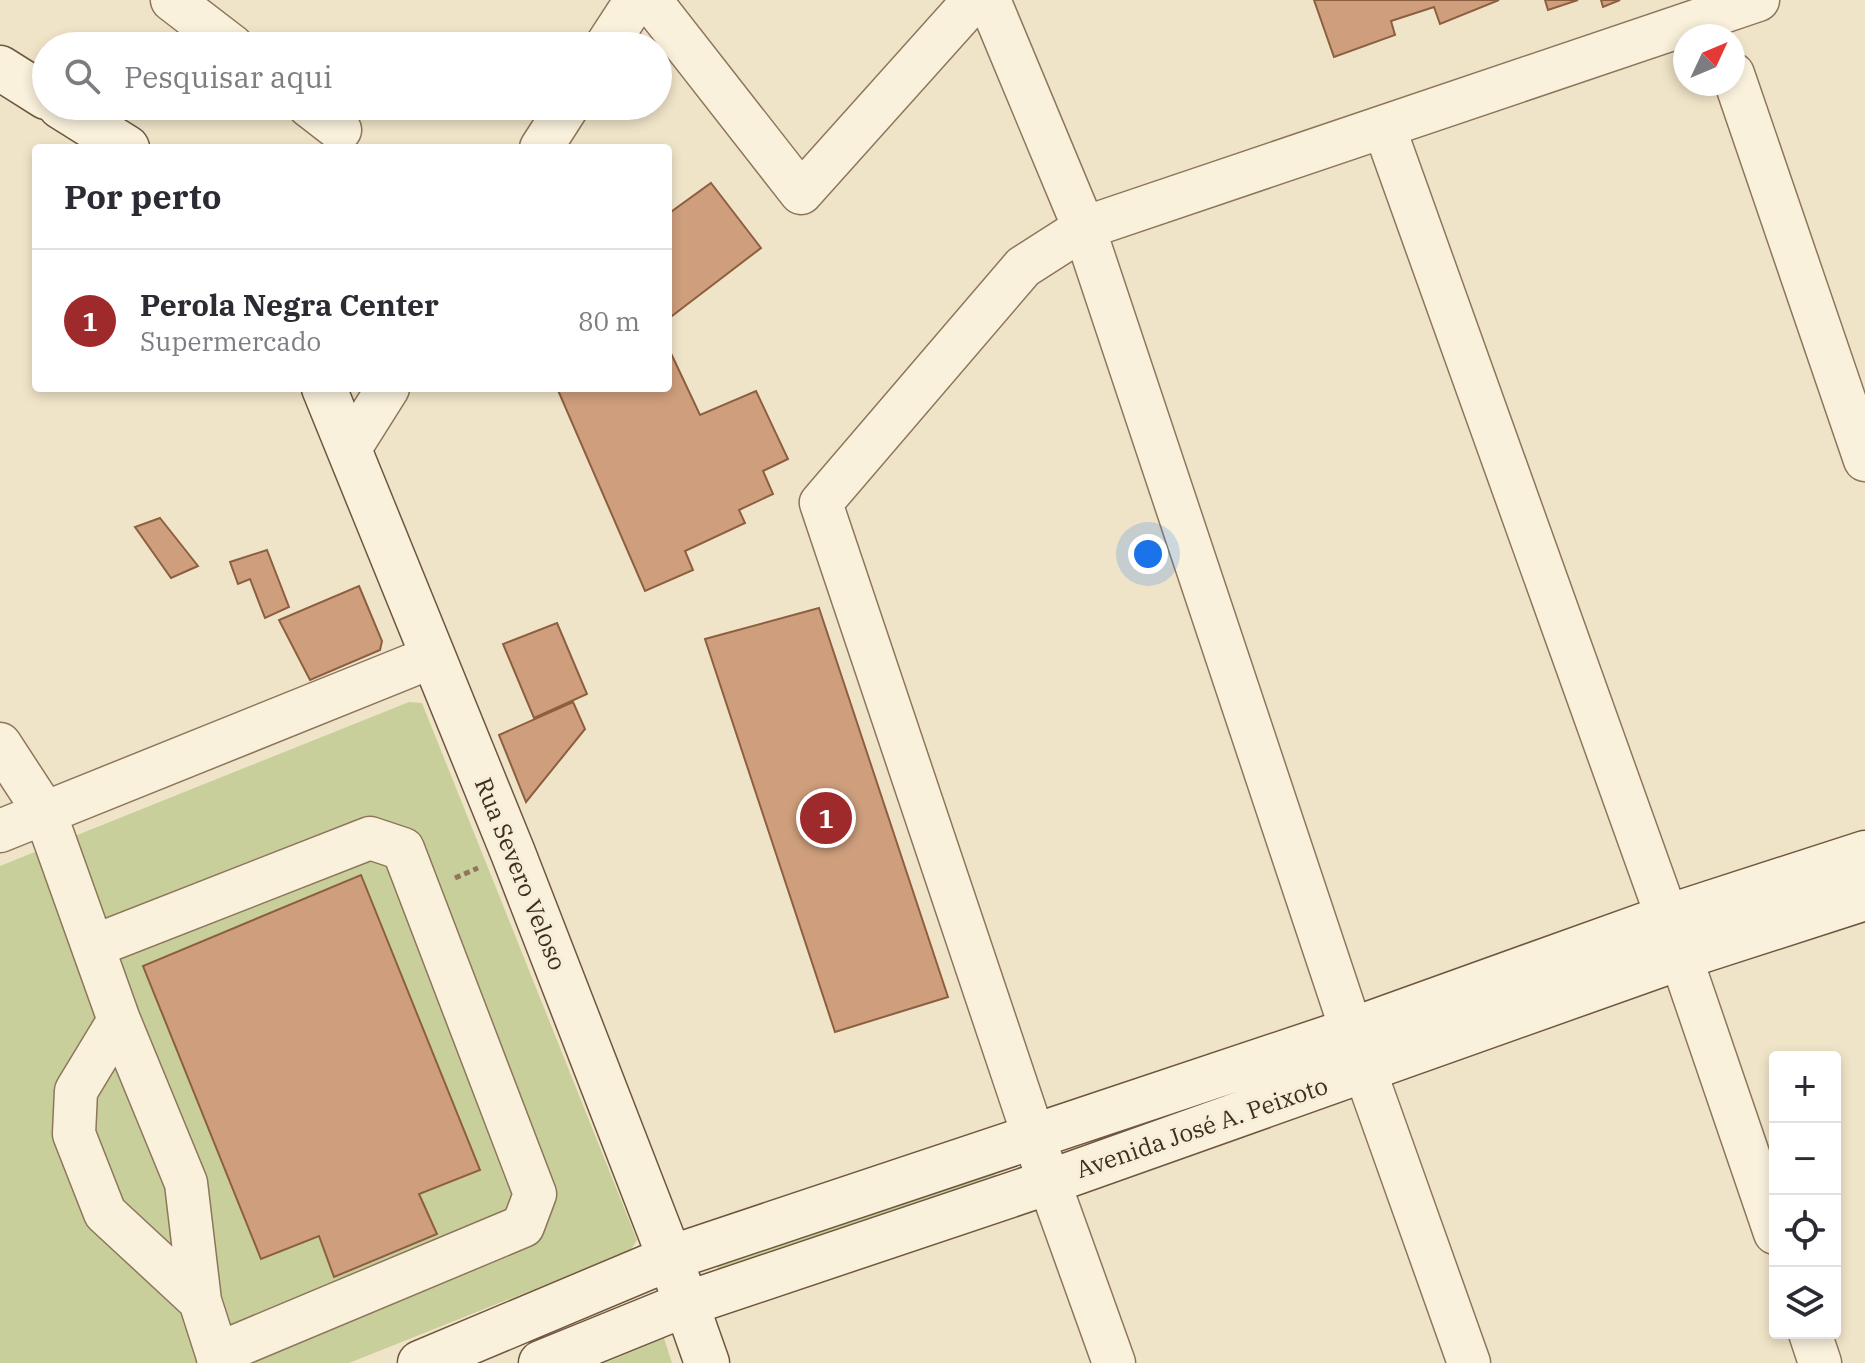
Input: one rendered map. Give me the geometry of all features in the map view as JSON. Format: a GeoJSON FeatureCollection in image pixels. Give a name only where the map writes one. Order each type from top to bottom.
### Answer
{"type":"FeatureCollection","features":[{"type":"Feature","properties":{"kind":"street"},"geometry":{"type":"LineString","coordinates":[[172,0],[214,32]]}},
{"type":"Feature","properties":{"kind":"street"},"geometry":{"type":"LineString","coordinates":[[615,32],[636,0]]}},
{"type":"Feature","properties":{"kind":"street"},"geometry":{"type":"LineString","coordinates":[[650,0],[801,193],[974,0]]}},
{"type":"Feature","properties":{"kind":"street"},"geometry":{"type":"LineString","coordinates":[[989,0],[1084,228],[1365,1071],[1469,1363]]}},
{"type":"Feature","properties":{"kind":"street"},"geometry":{"type":"LineString","coordinates":[[1114,1363],[1049,1182],[821,503],[1023,267],[1084,228],[1714,18],[1758,0]]}},
{"type":"Feature","properties":{"kind":"street"},"geometry":{"type":"LineString","coordinates":[[0,68],[32,88]]}},
{"type":"Feature","properties":{"kind":"street"},"geometry":{"type":"LineString","coordinates":[[1741,96],[1865,460]]}},
{"type":"Feature","properties":{"kind":"street"},"geometry":{"type":"LineString","coordinates":[[82,120],[121,144]]}},
{"type":"Feature","properties":{"kind":"street"},"geometry":{"type":"LineString","coordinates":[[544,144],[559,120]]}},
{"type":"Feature","properties":{"kind":"street"},"geometry":{"type":"LineString","coordinates":[[1384,127],[1667,917],[1769,1216]]}},
{"type":"Feature","properties":{"kind":"street","name":"Rua Severo Veloso"},"geometry":{"type":"LineString","coordinates":[[326,392],[513,853],[670,1258],[707,1363]]}},
{"type":"Feature","properties":{"kind":"street"},"geometry":{"type":"LineString","coordinates":[[349,450],[385,392]]}},
{"type":"Feature","properties":{"kind":"street"},"geometry":{"type":"LineString","coordinates":[[0,831],[432,657]]}},
{"type":"Feature","properties":{"kind":"street"},"geometry":{"type":"LineString","coordinates":[[0,744],[45,813],[119,1020],[186,1183],[200,1301],[218,1359],[523,1226],[535,1194],[403,849],[370,838],[94,946]]}},
{"type":"Feature","properties":{"kind":"street"},"geometry":{"type":"LineString","coordinates":[[420,1363],[670,1258],[1352,1030],[1667,917],[1865,853]]}},
{"type":"Feature","properties":{"kind":"street","name":"Avenida José A. Peixoto"},"geometry":{"type":"LineString","coordinates":[[541,1363],[686,1304],[1049,1182],[1679,958],[1865,898]]}},
{"type":"Feature","properties":{"kind":"street"},"geometry":{"type":"LineString","coordinates":[[119,1020],[76,1091],[74,1134],[105,1213],[200,1301]]}},
{"type":"Feature","properties":{"kind":"street"},"geometry":{"type":"LineString","coordinates":[[1812,1339],[1820,1363]]}},
{"type":"Feature","properties":{"kind":"path"},"geometry":{"type":"LineString","coordinates":[[421,893],[513,853]]}},
{"type":"Feature","properties":{"kind":"green space"},"geometry":{"type":"Polygon","coordinates":[[[409,702],[422,703],[637,1240],[630,1251],[349,1363],[0,1363],[0,866],[409,702]]]}},
{"type":"Feature","properties":{"kind":"green space"},"geometry":{"type":"Polygon","coordinates":[[[993,1167],[998,1182],[719,1274],[715,1260],[993,1167]]]}},
{"type":"Feature","properties":{"kind":"green space"},"geometry":{"type":"Polygon","coordinates":[[[664,1338],[672,1363],[605,1363],[664,1338]]]}},
{"type":"Feature","properties":{"kind":"building"},"geometry":{"type":"Polygon","coordinates":[[[1314,0],[1499,0],[1440,24],[1434,7],[1391,21],[1395,35],[1334,57],[1314,0]]]}},
{"type":"Feature","properties":{"kind":"building"},"geometry":{"type":"Polygon","coordinates":[[[1545,0],[1578,0],[1548,10],[1545,0]]]}},
{"type":"Feature","properties":{"kind":"building"},"geometry":{"type":"Polygon","coordinates":[[[1601,0],[1620,0],[1603,7],[1601,0]]]}},
{"type":"Feature","properties":{"kind":"building"},"geometry":{"type":"Polygon","coordinates":[[[711,183],[761,248],[672,316],[672,211],[711,183]]]}},
{"type":"Feature","properties":{"kind":"building"},"geometry":{"type":"Polygon","coordinates":[[[672,356],[700,415],[756,391],[788,459],[763,471],[773,494],[739,510],[745,523],[685,551],[693,570],[645,591],[559,392],[672,392],[672,356]]]}},
{"type":"Feature","properties":{"kind":"building"},"geometry":{"type":"Polygon","coordinates":[[[160,518],[198,566],[171,578],[135,527],[160,518]]]}},
{"type":"Feature","properties":{"kind":"building"},"geometry":{"type":"Polygon","coordinates":[[[267,550],[289,607],[265,618],[250,579],[238,584],[230,562],[267,550]]]}},
{"type":"Feature","properties":{"kind":"building"},"geometry":{"type":"Polygon","coordinates":[[[359,586],[382,641],[380,650],[310,680],[279,620],[359,586]]]}},
{"type":"Feature","properties":{"kind":"building"},"geometry":{"type":"Polygon","coordinates":[[[819,608],[948,997],[835,1032],[705,639],[819,608]]]}},
{"type":"Feature","properties":{"kind":"building"},"geometry":{"type":"Polygon","coordinates":[[[557,623],[587,694],[534,718],[503,644],[557,623]]]}},
{"type":"Feature","properties":{"kind":"building"},"geometry":{"type":"Polygon","coordinates":[[[573,702],[585,729],[526,802],[499,735],[573,702]]]}},
{"type":"Feature","properties":{"kind":"building"},"geometry":{"type":"Polygon","coordinates":[[[361,875],[480,1170],[419,1194],[437,1234],[334,1277],[319,1236],[261,1259],[143,966],[361,875]]]}},
{"type":"Feature","properties":{"kind":"place","name":"Perola Negra Center"},"geometry":{"type":"Point","coordinates":[826,818]}}]}
